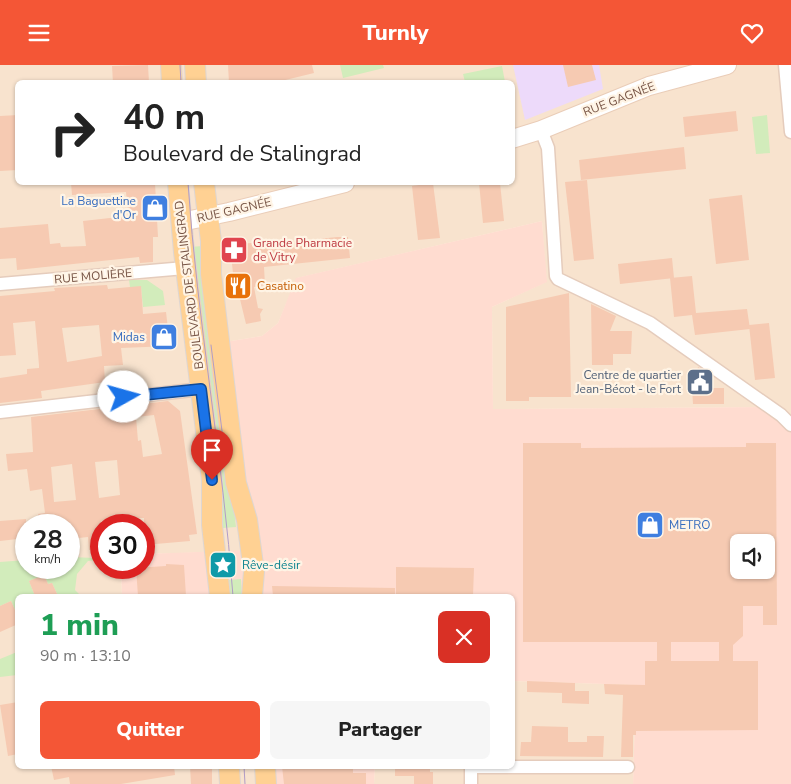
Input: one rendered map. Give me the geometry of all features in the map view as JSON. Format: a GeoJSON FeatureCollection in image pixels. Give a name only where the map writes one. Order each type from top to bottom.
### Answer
{"type":"FeatureCollection","features":[{"type":"Feature","properties":{"kind":"main road"},"geometry":{"type":"LineString","coordinates":[[171,65],[172,80]]}},
{"type":"Feature","properties":{"kind":"main road"},"geometry":{"type":"LineString","coordinates":[[195,65],[196,80]]}},
{"type":"Feature","properties":{"kind":"main road","name":"BOULEVARD DE STALINGRAD"},"geometry":{"type":"LineString","coordinates":[[178,185],[186,268],[212,480],[212,525],[220,594]]}},
{"type":"Feature","properties":{"kind":"main road","name":"BOULEVARD DE STALINGRAD"},"geometry":{"type":"LineString","coordinates":[[204,185],[209,217],[211,274],[218,343],[236,483],[246,520],[254,572],[252,594]]}},
{"type":"Feature","properties":{"kind":"main road"},"geometry":{"type":"LineString","coordinates":[[229,769],[230,784]]}},
{"type":"Feature","properties":{"kind":"main road"},"geometry":{"type":"LineString","coordinates":[[265,769],[266,784]]}},
{"type":"Feature","properties":{"kind":"street","name":"RUE GAGNÉE"},"geometry":{"type":"LineString","coordinates":[[515,138],[541,131],[649,87],[727,65]]}},
{"type":"Feature","properties":{"kind":"street"},"geometry":{"type":"LineString","coordinates":[[785,65],[791,132]]}},
{"type":"Feature","properties":{"kind":"street"},"geometry":{"type":"LineString","coordinates":[[541,131],[548,148],[556,276],[558,279],[650,323],[781,415],[791,425]]}},
{"type":"Feature","properties":{"kind":"street","name":"RUE GAGNÉE"},"geometry":{"type":"LineString","coordinates":[[181,222],[209,217],[337,185]]}},
{"type":"Feature","properties":{"kind":"street","name":"RUE MOLIÈRE"},"geometry":{"type":"LineString","coordinates":[[0,284],[186,268]]}},
{"type":"Feature","properties":{"kind":"street"},"geometry":{"type":"LineString","coordinates":[[0,412],[201,389]]}},
{"type":"Feature","properties":{"kind":"street"},"geometry":{"type":"LineString","coordinates":[[515,767],[628,767]]}},
{"type":"Feature","properties":{"kind":"street"},"geometry":{"type":"LineString","coordinates":[[471,769],[471,784]]}},
{"type":"Feature","properties":{"kind":"shaded area"},"geometry":{"type":"Polygon","coordinates":[[[0,65],[791,65],[791,425],[769,407],[493,409],[492,307],[546,282],[542,221],[297,278],[278,323],[262,336],[219,343],[251,551],[155,554],[155,514],[90,514],[90,579],[121,579],[122,594],[15,594],[15,769],[265,769],[266,784],[0,784],[0,65]]]}},
{"type":"Feature","properties":{"kind":"shaded area"},"geometry":{"type":"Polygon","coordinates":[[[513,65],[599,65],[603,89],[525,120],[513,65]]]}},
{"type":"Feature","properties":{"kind":"shaded area"},"geometry":{"type":"Polygon","coordinates":[[[542,221],[547,282],[492,307],[493,409],[769,407],[791,425],[791,784],[633,784],[636,685],[515,681],[515,594],[122,594],[121,579],[155,579],[155,554],[251,550],[219,343],[262,336],[278,323],[296,278],[542,221]]]}},
{"type":"Feature","properties":{"kind":"shaded area"},"geometry":{"type":"Polygon","coordinates":[[[515,681],[636,685],[633,784],[374,784],[375,769],[515,769],[515,681]]]}},
{"type":"Feature","properties":{"kind":"shaded area"},"geometry":{"type":"Polygon","coordinates":[[[265,769],[375,769],[374,784],[266,784],[265,769]]]}},
{"type":"Feature","properties":{"kind":"green space"},"geometry":{"type":"Polygon","coordinates":[[[340,65],[383,65],[384,68],[343,78],[340,65]]]}},
{"type":"Feature","properties":{"kind":"green space"},"geometry":{"type":"Polygon","coordinates":[[[502,66],[505,80],[464,80],[463,74],[502,66]]]}},
{"type":"Feature","properties":{"kind":"green space"},"geometry":{"type":"Polygon","coordinates":[[[767,115],[770,153],[756,154],[752,117],[767,115]]]}},
{"type":"Feature","properties":{"kind":"green space"},"geometry":{"type":"Polygon","coordinates":[[[202,246],[236,527],[223,528],[190,247],[202,246]]]}},
{"type":"Feature","properties":{"kind":"green space"},"geometry":{"type":"Polygon","coordinates":[[[129,280],[147,280],[163,291],[165,305],[143,307],[141,287],[130,287],[129,280]]]}},
{"type":"Feature","properties":{"kind":"green space"},"geometry":{"type":"Polygon","coordinates":[[[80,557],[90,558],[90,561],[80,570],[80,557]]]}},
{"type":"Feature","properties":{"kind":"green space"},"geometry":{"type":"Polygon","coordinates":[[[15,561],[15,579],[34,579],[29,581],[34,594],[15,594],[15,610],[11,601],[0,606],[0,562],[15,561]]]}},
{"type":"Feature","properties":{"kind":"green space"},"geometry":{"type":"Polygon","coordinates":[[[46,579],[76,579],[75,590],[79,594],[57,594],[52,583],[48,584],[46,579]]]}},
{"type":"Feature","properties":{"kind":"green space"},"geometry":{"type":"Polygon","coordinates":[[[241,579],[242,594],[230,594],[229,580],[241,579]]]}},
{"type":"Feature","properties":{"kind":"green space"},"geometry":{"type":"Polygon","coordinates":[[[15,653],[15,675],[0,677],[0,659],[15,653]]]}},
{"type":"Feature","properties":{"kind":"building"},"geometry":{"type":"Polygon","coordinates":[[[148,65],[149,80],[113,80],[112,66],[148,65]]]}},
{"type":"Feature","properties":{"kind":"building"},"geometry":{"type":"Polygon","coordinates":[[[228,65],[312,65],[314,73],[285,80],[229,80],[228,65]]]}},
{"type":"Feature","properties":{"kind":"building"},"geometry":{"type":"Polygon","coordinates":[[[563,65],[592,65],[596,80],[568,87],[563,65]]]}},
{"type":"Feature","properties":{"kind":"building"},"geometry":{"type":"Polygon","coordinates":[[[736,111],[738,131],[685,137],[683,117],[736,111]]]}},
{"type":"Feature","properties":{"kind":"building"},"geometry":{"type":"Polygon","coordinates":[[[15,115],[15,170],[0,171],[0,116],[15,115]]]}},
{"type":"Feature","properties":{"kind":"building"},"geometry":{"type":"Polygon","coordinates":[[[684,147],[686,169],[581,180],[579,160],[684,147]]]}},
{"type":"Feature","properties":{"kind":"building"},"geometry":{"type":"Polygon","coordinates":[[[587,180],[594,259],[574,261],[565,182],[587,180]]]}},
{"type":"Feature","properties":{"kind":"building"},"geometry":{"type":"Polygon","coordinates":[[[71,185],[155,185],[158,237],[153,237],[153,262],[140,263],[139,257],[17,270],[16,258],[0,259],[0,228],[48,224],[50,244],[60,243],[61,247],[86,246],[83,221],[128,216],[126,192],[72,195],[71,185]]]}},
{"type":"Feature","properties":{"kind":"building"},"geometry":{"type":"Polygon","coordinates":[[[433,185],[440,238],[418,240],[412,186],[433,185]]]}},
{"type":"Feature","properties":{"kind":"building"},"geometry":{"type":"Polygon","coordinates":[[[479,185],[500,185],[504,221],[483,223],[479,185]]]}},
{"type":"Feature","properties":{"kind":"building"},"geometry":{"type":"Polygon","coordinates":[[[742,195],[749,260],[716,264],[709,199],[742,195]]]}},
{"type":"Feature","properties":{"kind":"building"},"geometry":{"type":"Polygon","coordinates":[[[348,237],[350,258],[264,267],[265,285],[254,287],[258,308],[263,309],[260,314],[261,321],[246,324],[238,291],[235,292],[230,245],[262,242],[262,245],[348,237]]]}},
{"type":"Feature","properties":{"kind":"building"},"geometry":{"type":"Polygon","coordinates":[[[672,258],[674,278],[620,284],[618,264],[672,258]]]}},
{"type":"Feature","properties":{"kind":"building"},"geometry":{"type":"Polygon","coordinates":[[[692,276],[696,313],[747,309],[750,329],[695,335],[692,315],[674,317],[670,278],[692,276]]]}},
{"type":"Feature","properties":{"kind":"building"},"geometry":{"type":"Polygon","coordinates":[[[107,285],[108,289],[141,286],[143,314],[166,312],[170,346],[121,348],[123,365],[104,366],[105,382],[41,391],[42,398],[0,403],[0,378],[27,374],[27,369],[39,368],[39,365],[35,321],[13,323],[16,355],[0,356],[0,296],[55,291],[54,288],[107,285]],[[99,325],[62,328],[67,362],[102,356],[99,325]]]}},
{"type":"Feature","properties":{"kind":"building"},"geometry":{"type":"Polygon","coordinates":[[[569,293],[571,397],[529,397],[529,401],[506,401],[506,307],[569,293]]]}},
{"type":"Feature","properties":{"kind":"building"},"geometry":{"type":"Polygon","coordinates":[[[591,304],[616,316],[610,331],[632,331],[631,354],[613,354],[613,365],[592,365],[591,304]]]}},
{"type":"Feature","properties":{"kind":"building"},"geometry":{"type":"Polygon","coordinates":[[[769,323],[775,378],[755,380],[749,325],[769,323]]]}},
{"type":"Feature","properties":{"kind":"building","name":"Centre de quartier Jean-Bécot - le Fort"},"geometry":{"type":"Polygon","coordinates":[[[698,367],[704,371],[704,388],[724,388],[724,404],[693,404],[692,388],[698,367]]]}},
{"type":"Feature","properties":{"kind":"building"},"geometry":{"type":"Polygon","coordinates":[[[168,401],[180,411],[197,534],[189,535],[190,541],[155,544],[155,514],[90,514],[89,550],[88,537],[80,538],[80,514],[38,514],[45,513],[42,489],[30,491],[27,469],[8,471],[6,454],[33,452],[31,417],[168,401]],[[154,415],[136,417],[138,441],[141,440],[143,457],[162,454],[154,415]],[[117,460],[95,462],[99,498],[120,495],[117,460]],[[72,464],[51,467],[54,502],[76,500],[72,464]]]}},
{"type":"Feature","properties":{"kind":"building","name":"METRO"},"geometry":{"type":"Polygon","coordinates":[[[523,443],[581,443],[581,448],[746,447],[746,443],[776,443],[777,625],[763,625],[763,606],[743,606],[743,636],[733,645],[733,661],[758,661],[758,730],[636,731],[636,735],[633,735],[633,757],[621,757],[623,695],[605,694],[604,684],[645,685],[645,661],[657,661],[657,642],[523,642],[523,443]],[[671,642],[671,661],[719,661],[719,642],[671,642]]]}},
{"type":"Feature","properties":{"kind":"building"},"geometry":{"type":"Polygon","coordinates":[[[15,520],[15,539],[0,541],[0,521],[15,520]]]}},
{"type":"Feature","properties":{"kind":"building"},"geometry":{"type":"Polygon","coordinates":[[[166,564],[184,565],[186,594],[138,594],[137,579],[155,579],[155,567],[166,566],[166,564]]]}},
{"type":"Feature","properties":{"kind":"building"},"geometry":{"type":"Polygon","coordinates":[[[396,567],[474,568],[473,594],[396,594],[396,567]]]}},
{"type":"Feature","properties":{"kind":"building"},"geometry":{"type":"Polygon","coordinates":[[[34,579],[46,579],[48,584],[52,583],[57,594],[34,594],[29,581],[34,579]]]}},
{"type":"Feature","properties":{"kind":"building"},"geometry":{"type":"Polygon","coordinates":[[[272,586],[395,588],[395,594],[273,594],[272,586]]]}},
{"type":"Feature","properties":{"kind":"building"},"geometry":{"type":"Polygon","coordinates":[[[11,601],[15,610],[15,625],[0,632],[0,606],[11,601]]]}},
{"type":"Feature","properties":{"kind":"building"},"geometry":{"type":"Polygon","coordinates":[[[527,681],[575,683],[575,691],[589,691],[589,704],[562,703],[562,693],[527,692],[527,681]]]}},
{"type":"Feature","properties":{"kind":"building"},"geometry":{"type":"Polygon","coordinates":[[[15,702],[15,755],[8,756],[0,705],[15,702]]]}},
{"type":"Feature","properties":{"kind":"building"},"geometry":{"type":"Polygon","coordinates":[[[532,726],[568,727],[568,742],[587,742],[587,736],[604,736],[603,757],[520,756],[521,742],[531,742],[532,726]]]}},
{"type":"Feature","properties":{"kind":"building"},"geometry":{"type":"Polygon","coordinates":[[[52,769],[174,769],[175,775],[121,784],[70,784],[69,777],[54,780],[52,769]]]}},
{"type":"Feature","properties":{"kind":"building"},"geometry":{"type":"Polygon","coordinates":[[[190,769],[212,769],[212,784],[191,784],[190,769]]]}},
{"type":"Feature","properties":{"kind":"building"},"geometry":{"type":"Polygon","coordinates":[[[282,769],[353,769],[353,773],[366,773],[366,784],[284,784],[282,769]]]}},
{"type":"Feature","properties":{"kind":"building"},"geometry":{"type":"Polygon","coordinates":[[[395,769],[430,769],[430,772],[433,772],[433,784],[414,784],[414,776],[395,776],[395,769]]]}},
{"type":"Feature","properties":{"kind":"tram line"},"geometry":{"type":"LineString","coordinates":[[180,65],[181,80]]}},
{"type":"Feature","properties":{"kind":"tram line"},"geometry":{"type":"LineString","coordinates":[[188,185],[197,286],[229,544],[233,594]]}},
{"type":"Feature","properties":{"kind":"tram line"},"geometry":{"type":"LineString","coordinates":[[211,345],[226,462]]}},
{"type":"Feature","properties":{"kind":"tram line"},"geometry":{"type":"LineString","coordinates":[[244,769],[245,784]]}},
{"type":"Feature","properties":{"kind":"place","name":"La Baguettine d'Or"},"geometry":{"type":"Point","coordinates":[155,208]}},
{"type":"Feature","properties":{"kind":"place","name":"Grande Pharmacie de Vitry"},"geometry":{"type":"Point","coordinates":[234,250]}},
{"type":"Feature","properties":{"kind":"place","name":"Casatino"},"geometry":{"type":"Point","coordinates":[238,286]}},
{"type":"Feature","properties":{"kind":"place","name":"Midas"},"geometry":{"type":"Point","coordinates":[164,337]}},
{"type":"Feature","properties":{"kind":"place","name":"Centre de quartier Jean-Bécot - le Fort"},"geometry":{"type":"Point","coordinates":[700,382]}},
{"type":"Feature","properties":{"kind":"place","name":"METRO"},"geometry":{"type":"Point","coordinates":[650,525]}},
{"type":"Feature","properties":{"kind":"place","name":"Rêve-désir"},"geometry":{"type":"Point","coordinates":[223,565]}},
{"type":"Feature","properties":{"kind":"route"},"geometry":{"type":"LineString","coordinates":[[124,397],[201,389],[212,480]]}}]}
